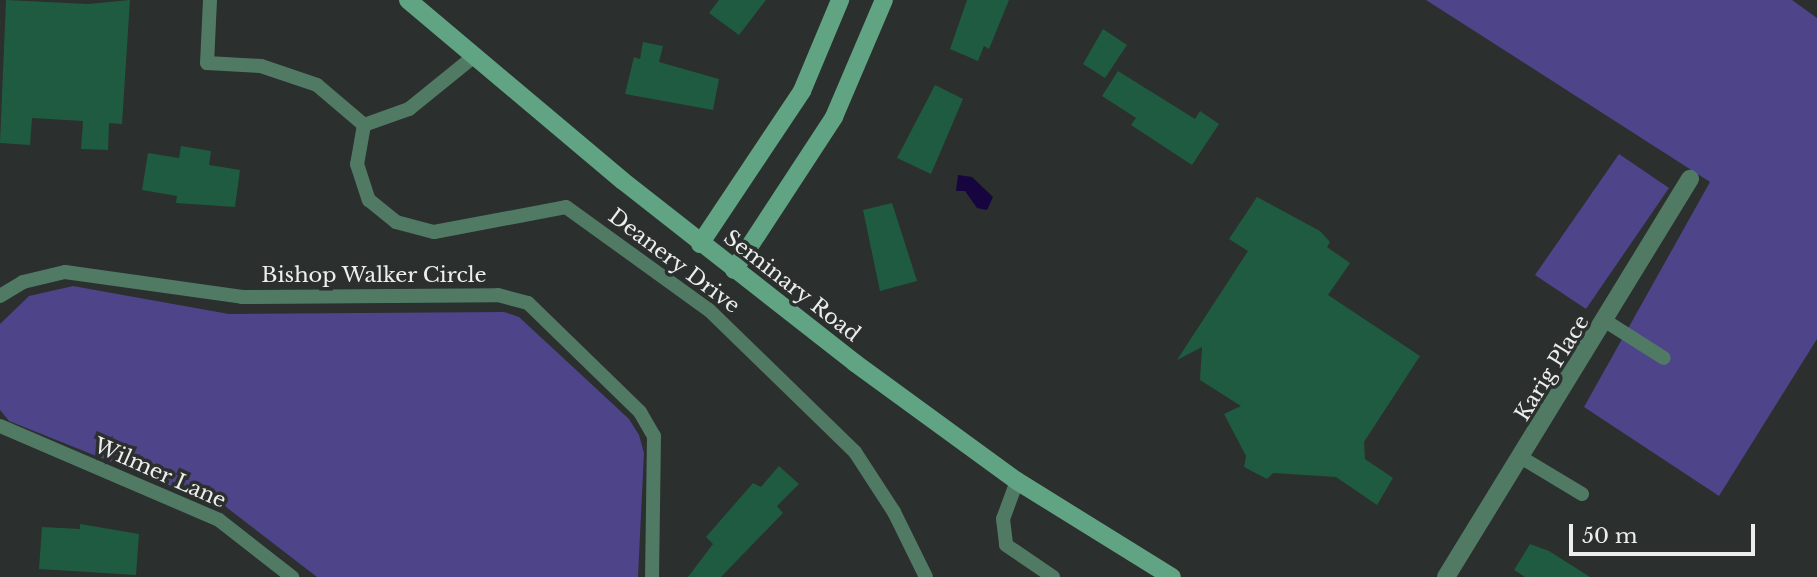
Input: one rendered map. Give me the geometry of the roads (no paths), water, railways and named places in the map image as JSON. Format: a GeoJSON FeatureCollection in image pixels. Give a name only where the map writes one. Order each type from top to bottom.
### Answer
{"type":"FeatureCollection","features":[{"type":"Feature","properties":{"kind":"main road","name":"Seminary Road"},"geometry":{"type":"LineString","coordinates":[[408,0],[472,58],[734,270],[1017,481],[1165,575]]}},
{"type":"Feature","properties":{"kind":"main road"},"geometry":{"type":"LineString","coordinates":[[700,244],[802,91],[840,0]]}},
{"type":"Feature","properties":{"kind":"main road"},"geometry":{"type":"LineString","coordinates":[[734,270],[834,117],[884,0]]}},
{"type":"Feature","properties":{"kind":"street","name":"Karig Place"},"geometry":{"type":"LineString","coordinates":[[1447,577],[1607,322],[1690,179]]}},
{"type":"Feature","properties":{"kind":"lane"},"geometry":{"type":"LineString","coordinates":[[210,0],[207,63],[261,66],[317,85],[364,125],[409,109],[472,58]]}},
{"type":"Feature","properties":{"kind":"lane","name":"Deanery Drive"},"geometry":{"type":"LineString","coordinates":[[364,125],[357,164],[369,200],[396,222],[434,232],[566,207],[709,310],[855,453],[894,512],[926,577]]}},
{"type":"Feature","properties":{"kind":"lane","name":"Bishop Walker Circle"},"geometry":{"type":"LineString","coordinates":[[0,296],[23,282],[65,272],[242,297],[498,295],[528,303],[640,412],[654,436],[652,577]]}},
{"type":"Feature","properties":{"kind":"lane"},"geometry":{"type":"LineString","coordinates":[[1607,322],[1664,358]]}},
{"type":"Feature","properties":{"kind":"lane","name":"Wilmer Lane"},"geometry":{"type":"LineString","coordinates":[[0,426],[219,520],[292,577]]}},
{"type":"Feature","properties":{"kind":"lane"},"geometry":{"type":"LineString","coordinates":[[1522,458],[1582,494]]}},
{"type":"Feature","properties":{"kind":"lane"},"geometry":{"type":"LineString","coordinates":[[1017,481],[1003,519],[1006,545],[1052,577]]}}]}
